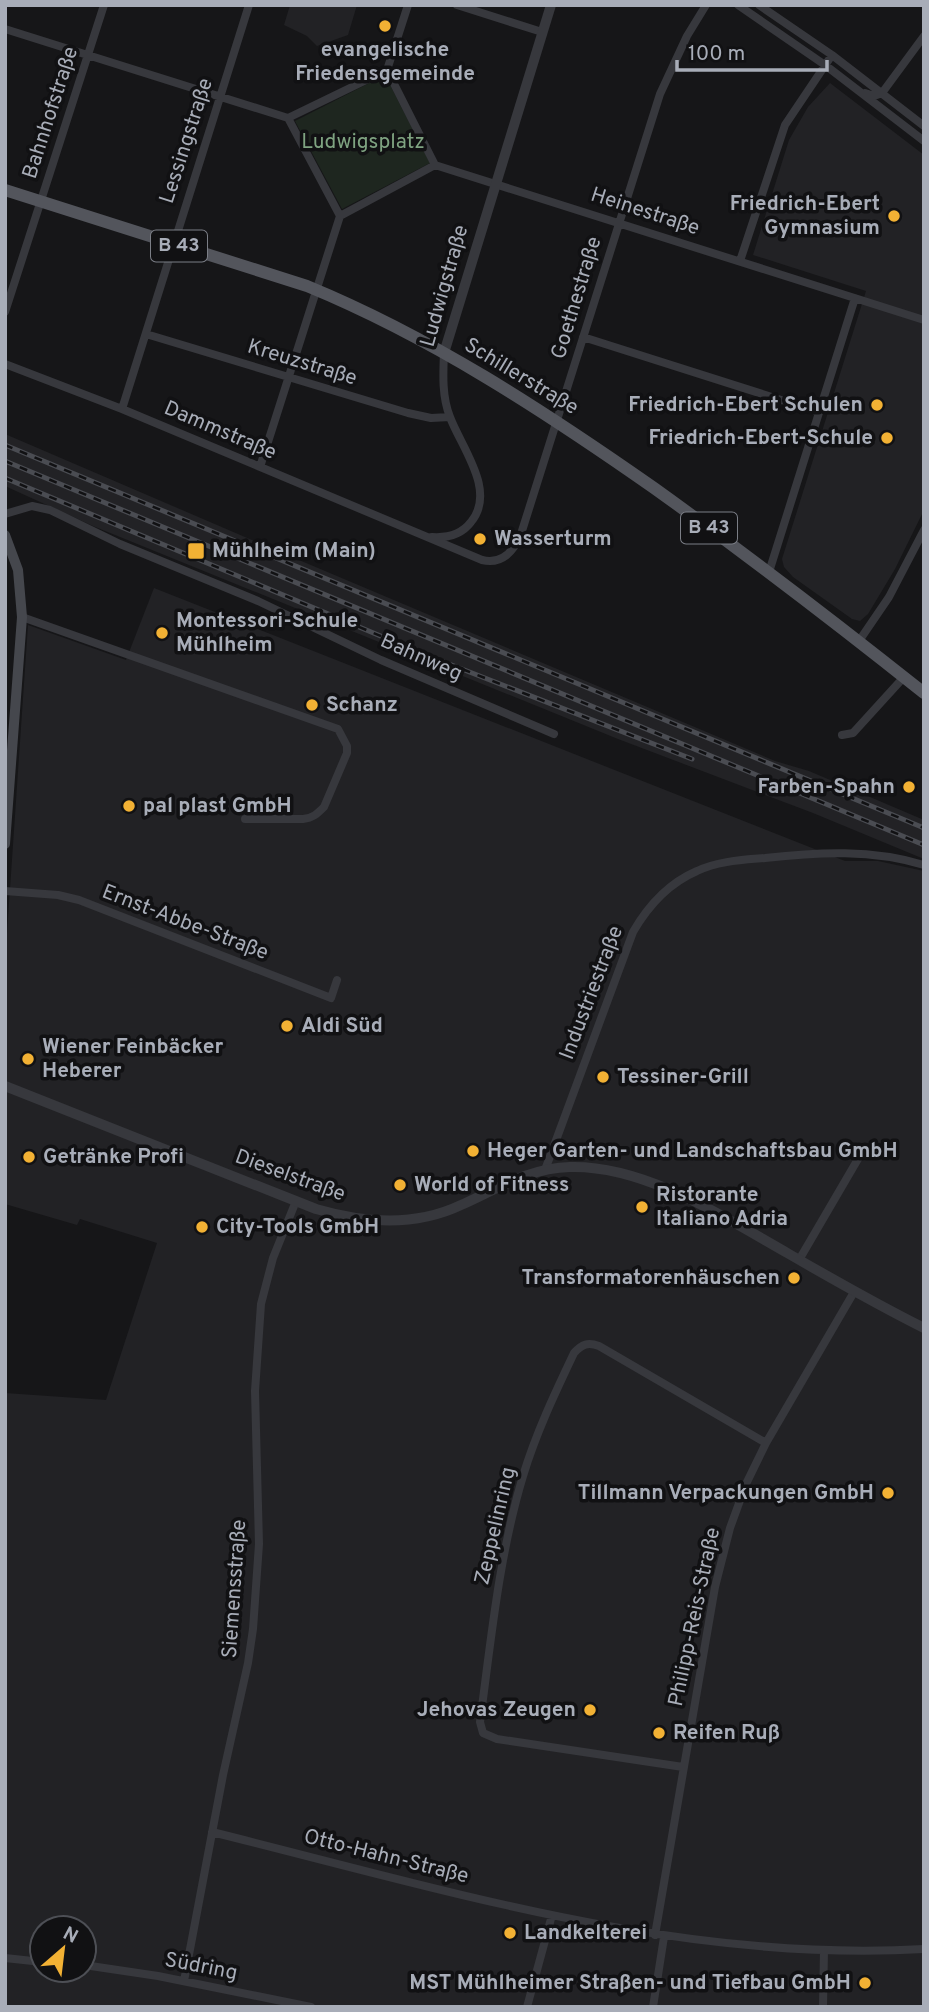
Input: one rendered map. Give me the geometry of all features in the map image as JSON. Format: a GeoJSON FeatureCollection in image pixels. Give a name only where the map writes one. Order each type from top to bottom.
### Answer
{"type":"FeatureCollection","features":[{"type":"Feature","properties":{"kind":"main road","name":"B 43"},"geometry":{"type":"LineString","coordinates":[[5,190],[41,201]]}},
{"type":"Feature","properties":{"kind":"main road","name":"Schillerstraße"},"geometry":{"type":"LineString","coordinates":[[41,201],[316,290],[444,353],[557,420],[769,572],[924,692]]}},
{"type":"Feature","properties":{"kind":"main road"},"geometry":{"type":"LineString","coordinates":[[5,535],[18,570],[22,617],[5,844]]}},
{"type":"Feature","properties":{"kind":"street","name":"Bahnhofstraße"},"geometry":{"type":"LineString","coordinates":[[5,312],[104,5]]}},
{"type":"Feature","properties":{"kind":"street","name":"Lessingstraße"},"geometry":{"type":"LineString","coordinates":[[122,409],[249,5]]}},
{"type":"Feature","properties":{"kind":"street"},"geometry":{"type":"LineString","coordinates":[[260,467],[340,216],[435,165],[387,70],[408,5]]}},
{"type":"Feature","properties":{"kind":"street"},"geometry":{"type":"LineString","coordinates":[[457,5],[542,32]]}},
{"type":"Feature","properties":{"kind":"street","name":"Ludwigstraße"},"geometry":{"type":"LineString","coordinates":[[419,534],[435,538],[458,533],[473,520],[479,506],[480,491],[474,470],[450,417],[444,391],[444,353],[551,5]]}},
{"type":"Feature","properties":{"kind":"street","name":"Goethestraße"},"geometry":{"type":"LineString","coordinates":[[419,534],[488,561],[498,560],[510,553],[521,534],[643,141],[667,75],[706,5]]}},
{"type":"Feature","properties":{"kind":"street"},"geometry":{"type":"LineString","coordinates":[[738,5],[862,92],[924,141]]}},
{"type":"Feature","properties":{"kind":"street"},"geometry":{"type":"LineString","coordinates":[[759,5],[832,55],[924,126]]}},
{"type":"Feature","properties":{"kind":"street"},"geometry":{"type":"LineString","coordinates":[[5,29],[288,118],[387,70]]}},
{"type":"Feature","properties":{"kind":"street"},"geometry":{"type":"LineString","coordinates":[[862,92],[874,96],[882,93],[924,36]]}},
{"type":"Feature","properties":{"kind":"street"},"geometry":{"type":"LineString","coordinates":[[740,261],[785,125],[832,55]]}},
{"type":"Feature","properties":{"kind":"street"},"geometry":{"type":"LineString","coordinates":[[288,118],[340,216]]}},
{"type":"Feature","properties":{"kind":"street","name":"Heinestraße"},"geometry":{"type":"LineString","coordinates":[[435,165],[924,320]]}},
{"type":"Feature","properties":{"kind":"street"},"geometry":{"type":"LineString","coordinates":[[769,572],[855,298]]}},
{"type":"Feature","properties":{"kind":"street","name":"Kreuzstraße"},"geometry":{"type":"LineString","coordinates":[[146,334],[417,415],[450,417]]}},
{"type":"Feature","properties":{"kind":"street"},"geometry":{"type":"LineString","coordinates":[[583,337],[819,412]]}},
{"type":"Feature","properties":{"kind":"street","name":"Dammstraße"},"geometry":{"type":"LineString","coordinates":[[5,364],[122,409],[419,534]]}},
{"type":"Feature","properties":{"kind":"street","name":"Bahnweg"},"geometry":{"type":"LineString","coordinates":[[5,514],[32,506],[50,510],[120,544],[265,604],[381,660],[554,734]]}},
{"type":"Feature","properties":{"kind":"street"},"geometry":{"type":"LineString","coordinates":[[859,641],[889,597],[924,530]]}},
{"type":"Feature","properties":{"kind":"street"},"geometry":{"type":"LineString","coordinates":[[22,617],[338,729],[347,746],[346,753],[319,813],[303,819],[245,819]]}},
{"type":"Feature","properties":{"kind":"street"},"geometry":{"type":"LineString","coordinates":[[842,735],[853,733],[904,677]]}},
{"type":"Feature","properties":{"kind":"street","name":"Industriestraße"},"geometry":{"type":"LineString","coordinates":[[545,1170],[628,943],[645,913],[670,888],[685,876],[709,866],[798,854],[855,853],[924,865]]}},
{"type":"Feature","properties":{"kind":"street","name":"Ernst-Abbe-Straße"},"geometry":{"type":"LineString","coordinates":[[5,891],[58,895],[79,900],[331,998],[337,980]]}},
{"type":"Feature","properties":{"kind":"street","name":"Dieselstraße"},"geometry":{"type":"LineString","coordinates":[[5,1086],[296,1201],[358,1219],[415,1219],[458,1207],[516,1178],[545,1170],[583,1167],[614,1171],[644,1180],[723,1216],[854,1292],[924,1328]]}},
{"type":"Feature","properties":{"kind":"street"},"geometry":{"type":"LineString","coordinates":[[799,1260],[858,1159]]}},
{"type":"Feature","properties":{"kind":"street","name":"Siemensstraße"},"geometry":{"type":"LineString","coordinates":[[184,1981],[248,1663],[254,1620],[259,1544],[255,1391],[261,1304],[273,1258],[296,1201]]}},
{"type":"Feature","properties":{"kind":"street","name":"Philipp-Reis-Straße"},"geometry":{"type":"LineString","coordinates":[[660,1936],[683,1767],[722,1556],[746,1484],[766,1443],[854,1292]]}},
{"type":"Feature","properties":{"kind":"street","name":"Zeppelinring"},"geometry":{"type":"LineString","coordinates":[[683,1767],[496,1739],[483,1733],[480,1722],[499,1591],[515,1506],[546,1413],[580,1345],[599,1346],[766,1443]]}},
{"type":"Feature","properties":{"kind":"street","name":"Otto-Hahn-Straße"},"geometry":{"type":"LineString","coordinates":[[212,1832],[552,1915],[660,1936],[777,1948],[924,1949]]}},
{"type":"Feature","properties":{"kind":"street"},"geometry":{"type":"LineString","coordinates":[[527,2007],[552,1915]]}},
{"type":"Feature","properties":{"kind":"street"},"geometry":{"type":"LineString","coordinates":[[653,2007],[660,1936]]}},
{"type":"Feature","properties":{"kind":"street"},"geometry":{"type":"LineString","coordinates":[[823,2007],[824,1950]]}},
{"type":"Feature","properties":{"kind":"street"},"geometry":{"type":"LineString","coordinates":[[5,1958],[28,1962]]}},
{"type":"Feature","properties":{"kind":"street"},"geometry":{"type":"LineString","coordinates":[[5,1963],[28,1962]]}},
{"type":"Feature","properties":{"kind":"street","name":"Südring"},"geometry":{"type":"LineString","coordinates":[[98,1967],[184,1981],[311,2007]]}},
{"type":"Feature","properties":{"kind":"shaded area"},"geometry":{"type":"Polygon","coordinates":[[[290,5],[357,5],[348,35],[317,46],[307,36],[284,25],[290,5]]]}},
{"type":"Feature","properties":{"kind":"shaded area","name":"Friedrich-Ebert Schulen"},"geometry":{"type":"Polygon","coordinates":[[[830,83],[924,155],[924,510],[895,569],[868,614],[860,621],[852,619],[793,577],[784,567],[782,559],[866,291],[753,255],[789,140],[808,107],[830,83]]]}},
{"type":"Feature","properties":{"kind":"shaded area"},"geometry":{"type":"Polygon","coordinates":[[[5,434],[775,761],[809,771],[924,820],[924,859],[813,813],[618,739],[93,526],[5,486],[5,434]]]}},
{"type":"Feature","properties":{"kind":"shaded area"},"geometry":{"type":"Polygon","coordinates":[[[154,588],[845,861],[878,861],[924,871],[924,2007],[5,2007],[5,1393],[106,1400],[157,1243],[80,1219],[77,1225],[5,1204],[5,962],[28,625],[126,660],[154,588]]]}},
{"type":"Feature","properties":{"kind":"green space","name":"Ludwigsplatz"},"geometry":{"type":"Polygon","coordinates":[[[385,75],[430,163],[342,209],[295,121],[385,75]]]}},
{"type":"Feature","properties":{"kind":"railway"},"geometry":{"type":"LineString","coordinates":[[5,445],[924,828]]}},
{"type":"Feature","properties":{"kind":"railway"},"geometry":{"type":"LineString","coordinates":[[5,461],[924,845]]}},
{"type":"Feature","properties":{"kind":"railway"},"geometry":{"type":"LineString","coordinates":[[5,478],[421,653],[692,759]]}},
{"type":"Feature","properties":{"kind":"place","name":"evangelische Friedensgemeinde"},"geometry":{"type":"Point","coordinates":[385,26]}},
{"type":"Feature","properties":{"kind":"place","name":"Friedrich-Ebert Gymnasium"},"geometry":{"type":"Point","coordinates":[894,216]}},
{"type":"Feature","properties":{"kind":"place","name":"Friedrich-Ebert Schulen"},"geometry":{"type":"Point","coordinates":[877,405]}},
{"type":"Feature","properties":{"kind":"place","name":"Friedrich-Ebert-Schule"},"geometry":{"type":"Point","coordinates":[887,438]}},
{"type":"Feature","properties":{"kind":"place","name":"Wasserturm"},"geometry":{"type":"Point","coordinates":[480,539]}},
{"type":"Feature","properties":{"kind":"place","name":"Mühlheim (Main)"},"geometry":{"type":"Point","coordinates":[196,551]}},
{"type":"Feature","properties":{"kind":"place","name":"Montessori-Schule Mühlheim"},"geometry":{"type":"Point","coordinates":[162,633]}},
{"type":"Feature","properties":{"kind":"place","name":"Schanz"},"geometry":{"type":"Point","coordinates":[312,705]}},
{"type":"Feature","properties":{"kind":"place","name":"Farben-Spahn"},"geometry":{"type":"Point","coordinates":[909,787]}},
{"type":"Feature","properties":{"kind":"place","name":"pal plast GmbH"},"geometry":{"type":"Point","coordinates":[129,806]}},
{"type":"Feature","properties":{"kind":"place","name":"Aldi Süd"},"geometry":{"type":"Point","coordinates":[287,1026]}},
{"type":"Feature","properties":{"kind":"place","name":"Wiener Feinbäcker Heberer"},"geometry":{"type":"Point","coordinates":[28,1059]}},
{"type":"Feature","properties":{"kind":"place","name":"Tessiner-Grill"},"geometry":{"type":"Point","coordinates":[603,1077]}},
{"type":"Feature","properties":{"kind":"place","name":"Heger Garten- und Landschaftsbau GmbH"},"geometry":{"type":"Point","coordinates":[473,1151]}},
{"type":"Feature","properties":{"kind":"place","name":"Getränke Profi"},"geometry":{"type":"Point","coordinates":[29,1157]}},
{"type":"Feature","properties":{"kind":"place","name":"World of Fitness"},"geometry":{"type":"Point","coordinates":[400,1185]}},
{"type":"Feature","properties":{"kind":"place","name":"Ristorante Italiano Adria"},"geometry":{"type":"Point","coordinates":[642,1207]}},
{"type":"Feature","properties":{"kind":"place","name":"City-Tools GmbH"},"geometry":{"type":"Point","coordinates":[202,1227]}},
{"type":"Feature","properties":{"kind":"place","name":"Transformatorenhäuschen"},"geometry":{"type":"Point","coordinates":[794,1278]}},
{"type":"Feature","properties":{"kind":"place","name":"Tillmann Verpackungen GmbH"},"geometry":{"type":"Point","coordinates":[888,1493]}},
{"type":"Feature","properties":{"kind":"place","name":"Jehovas Zeugen"},"geometry":{"type":"Point","coordinates":[590,1710]}},
{"type":"Feature","properties":{"kind":"place","name":"Reifen Ruß"},"geometry":{"type":"Point","coordinates":[659,1733]}},
{"type":"Feature","properties":{"kind":"place","name":"Landkelterei"},"geometry":{"type":"Point","coordinates":[510,1933]}},
{"type":"Feature","properties":{"kind":"place","name":"MST Mühlheimer Straßen- und Tiefbau GmbH"},"geometry":{"type":"Point","coordinates":[865,1983]}}]}
